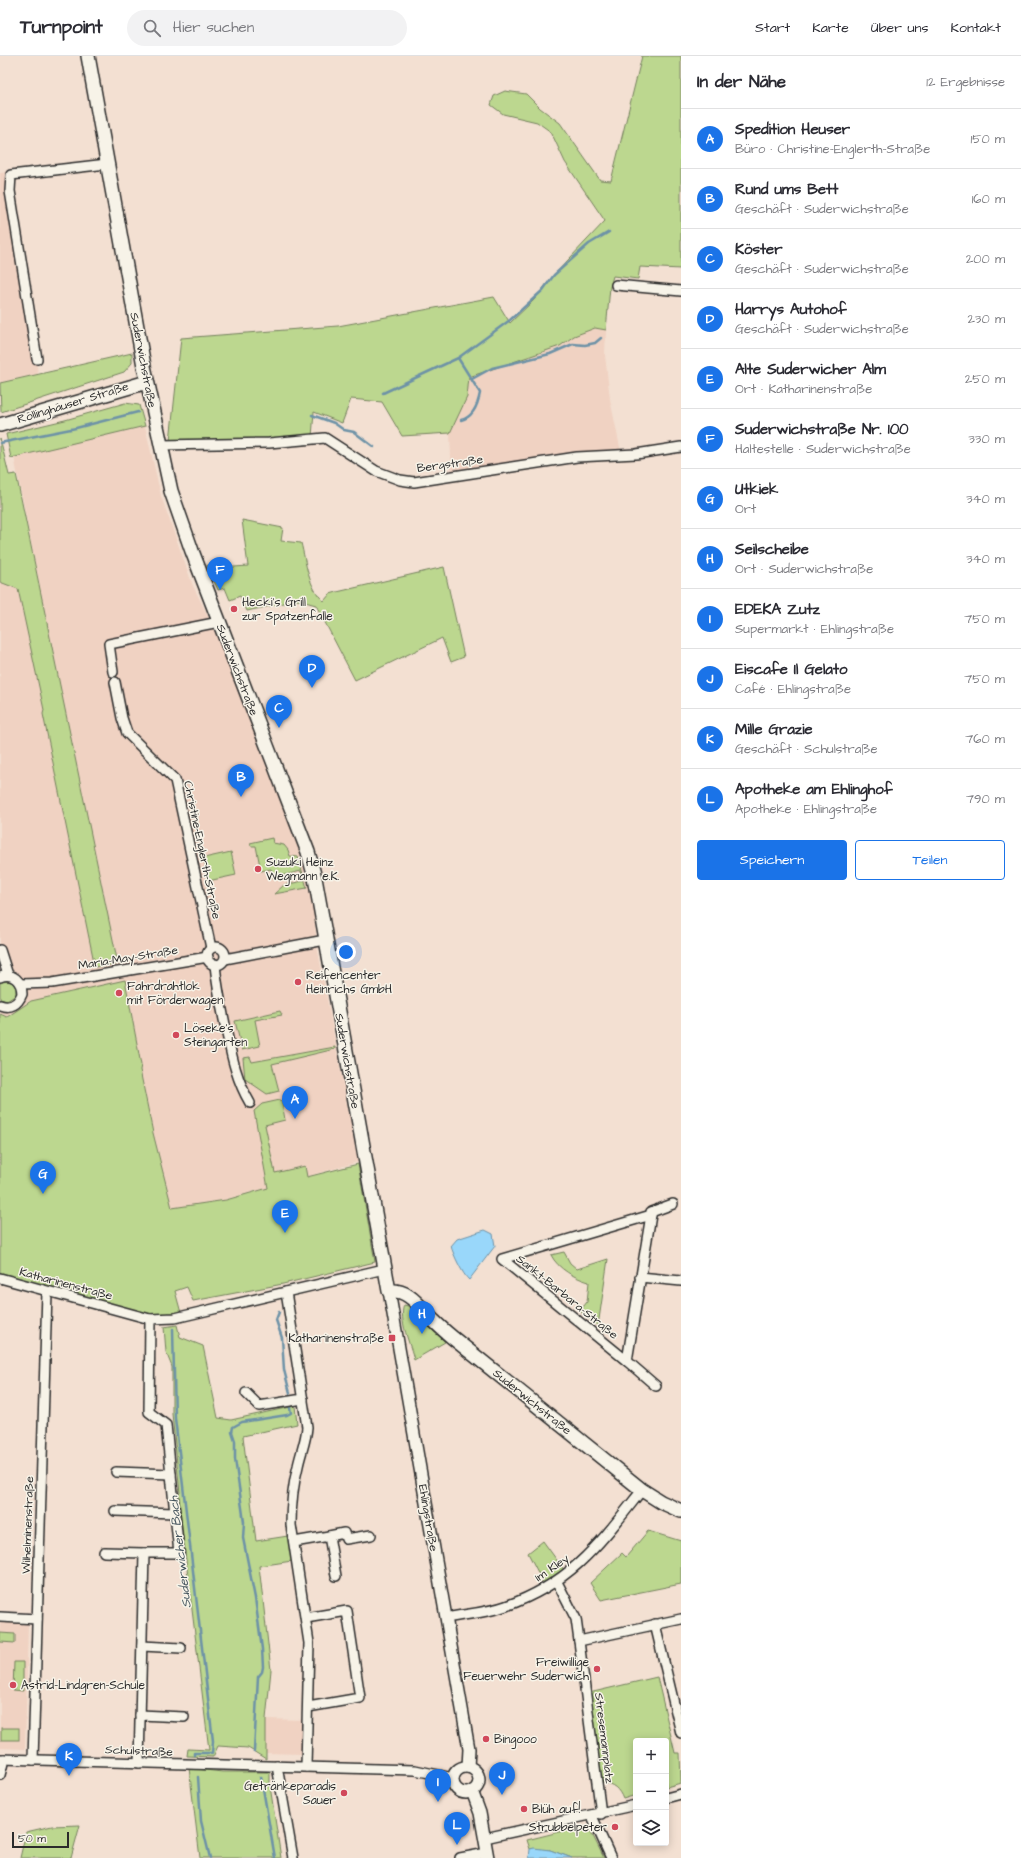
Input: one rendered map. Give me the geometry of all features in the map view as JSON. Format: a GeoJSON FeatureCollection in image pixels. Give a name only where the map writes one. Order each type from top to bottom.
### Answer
{"type":"FeatureCollection","features":[{"type":"Feature","properties":{"kind":"main road","name":"Suderwichstraße"},"geometry":{"type":"LineString","coordinates":[[88,56],[147,382],[171,491],[219,622],[308,852],[315,878],[384,1269]]}},
{"type":"Feature","properties":{"kind":"main road","name":"Röllinghäuser Straße"},"geometry":{"type":"LineString","coordinates":[[0,425],[147,382]]}},
{"type":"Feature","properties":{"kind":"main road","name":"Ehlingstraße"},"geometry":{"type":"LineString","coordinates":[[384,1269],[388,1291]]}},
{"type":"Feature","properties":{"kind":"main road","name":"Suderwichstraße"},"geometry":{"type":"LineString","coordinates":[[388,1291],[401,1292],[410,1296],[434,1322],[453,1338],[642,1490],[661,1502],[681,1511]]}},
{"type":"Feature","properties":{"kind":"street"},"geometry":{"type":"LineString","coordinates":[[37,359],[10,191],[11,175],[107,164]]}},
{"type":"Feature","properties":{"kind":"street"},"geometry":{"type":"LineString","coordinates":[[616,285],[681,291]]}},
{"type":"Feature","properties":{"kind":"street","name":"Bergstraße"},"geometry":{"type":"LineString","coordinates":[[160,445],[276,443],[325,438],[376,471],[400,480],[414,482],[577,457],[636,454],[681,447]]}},
{"type":"Feature","properties":{"kind":"street"},"geometry":{"type":"LineString","coordinates":[[113,672],[109,644],[219,622]]}},
{"type":"Feature","properties":{"kind":"street","name":"Christine-Englerth-Straße"},"geometry":{"type":"LineString","coordinates":[[115,682],[122,718],[127,733],[175,780],[211,948]]}},
{"type":"Feature","properties":{"kind":"street"},"geometry":{"type":"LineString","coordinates":[[225,958],[325,940]]}},
{"type":"Feature","properties":{"kind":"street"},"geometry":{"type":"LineString","coordinates":[[216,947],[222,949],[225,953],[225,958],[222,963],[215,964],[210,962],[208,952],[211,948],[216,947]]}},
{"type":"Feature","properties":{"kind":"street"},"geometry":{"type":"LineString","coordinates":[[0,950],[4,976],[18,980],[21,984],[22,994]]}},
{"type":"Feature","properties":{"kind":"street","name":"Maria-May-Straße"},"geometry":{"type":"LineString","coordinates":[[21,984],[52,983],[208,957]]}},
{"type":"Feature","properties":{"kind":"street"},"geometry":{"type":"LineString","coordinates":[[215,964],[218,990],[236,1074],[250,1103]]}},
{"type":"Feature","properties":{"kind":"street","name":"Maria-May-Straße"},"geometry":{"type":"LineString","coordinates":[[0,1005],[10,1007],[16,1004],[22,994],[52,983]]}},
{"type":"Feature","properties":{"kind":"street","name":"Sankt-Barbara-Straße"},"geometry":{"type":"LineString","coordinates":[[626,1361],[651,1212],[673,1204]]}},
{"type":"Feature","properties":{"kind":"street","name":"Sankt-Barbara-Straße"},"geometry":{"type":"LineString","coordinates":[[651,1215],[502,1260],[656,1386]]}},
{"type":"Feature","properties":{"kind":"street","name":"Katharinenstraße"},"geometry":{"type":"LineString","coordinates":[[0,1278],[46,1292],[150,1319],[175,1318],[384,1269]]}},
{"type":"Feature","properties":{"kind":"street"},"geometry":{"type":"LineString","coordinates":[[640,1277],[681,1282]]}},
{"type":"Feature","properties":{"kind":"street","name":"Ehlingstraße"},"geometry":{"type":"LineString","coordinates":[[388,1291],[469,1749],[468,1767]]}},
{"type":"Feature","properties":{"kind":"street","name":"Wilhelminenstraße"},"geometry":{"type":"LineString","coordinates":[[33,1760],[46,1292]]}},
{"type":"Feature","properties":{"kind":"street"},"geometry":{"type":"LineString","coordinates":[[286,1292],[307,1426],[306,1436],[292,1493],[291,1512],[309,1642],[306,1767]]}},
{"type":"Feature","properties":{"kind":"street"},"geometry":{"type":"LineString","coordinates":[[104,1552],[179,1553],[166,1425],[149,1412],[150,1319]]}},
{"type":"Feature","properties":{"kind":"street"},"geometry":{"type":"LineString","coordinates":[[246,1392],[259,1406],[303,1399]]}},
{"type":"Feature","properties":{"kind":"street"},"geometry":{"type":"LineString","coordinates":[[116,1472],[171,1474]]}},
{"type":"Feature","properties":{"kind":"street","name":"Im Kley"},"geometry":{"type":"LineString","coordinates":[[446,1618],[505,1607],[557,1582],[585,1559],[600,1543],[642,1490]]}},
{"type":"Feature","properties":{"kind":"street"},"geometry":{"type":"LineString","coordinates":[[115,1511],[175,1513]]}},
{"type":"Feature","properties":{"kind":"street"},"geometry":{"type":"LineString","coordinates":[[294,1542],[344,1533],[346,1539],[371,1535]]}},
{"type":"Feature","properties":{"kind":"street"},"geometry":{"type":"LineString","coordinates":[[329,1536],[336,1576]]}},
{"type":"Feature","properties":{"kind":"street"},"geometry":{"type":"LineString","coordinates":[[139,1763],[144,1553]]}},
{"type":"Feature","properties":{"kind":"street","name":"Stresemannplatz"},"geometry":{"type":"LineString","coordinates":[[557,1582],[576,1619],[597,1815],[611,1858]]}},
{"type":"Feature","properties":{"kind":"street"},"geometry":{"type":"LineString","coordinates":[[306,1618],[347,1611],[360,1698],[308,1707]]}},
{"type":"Feature","properties":{"kind":"street"},"geometry":{"type":"LineString","coordinates":[[0,1617],[37,1618]]}},
{"type":"Feature","properties":{"kind":"street"},"geometry":{"type":"LineString","coordinates":[[579,1641],[681,1619]]}},
{"type":"Feature","properties":{"kind":"street"},"geometry":{"type":"LineString","coordinates":[[655,1624],[681,1733]]}},
{"type":"Feature","properties":{"kind":"street"},"geometry":{"type":"LineString","coordinates":[[142,1646],[181,1648]]}},
{"type":"Feature","properties":{"kind":"street"},"geometry":{"type":"LineString","coordinates":[[140,1715],[184,1716]]}},
{"type":"Feature","properties":{"kind":"street"},"geometry":{"type":"LineString","coordinates":[[0,1775],[2,1759]]}},
{"type":"Feature","properties":{"kind":"street","name":"Schulstraße"},"geometry":{"type":"LineString","coordinates":[[2,1759],[415,1770],[453,1778]]}},
{"type":"Feature","properties":{"kind":"street"},"geometry":{"type":"LineString","coordinates":[[277,1766],[293,1858]]}},
{"type":"Feature","properties":{"kind":"street"},"geometry":{"type":"LineString","coordinates":[[468,1767],[476,1771],[479,1780],[476,1788],[472,1791],[460,1792],[454,1786],[453,1778],[456,1772],[461,1768],[468,1767]]}},
{"type":"Feature","properties":{"kind":"street"},"geometry":{"type":"LineString","coordinates":[[460,1858],[488,1856],[480,1813],[472,1791]]}},
{"type":"Feature","properties":{"kind":"street"},"geometry":{"type":"LineString","coordinates":[[669,1797],[681,1794]]}},
{"type":"Feature","properties":{"kind":"street"},"geometry":{"type":"LineString","coordinates":[[485,1838],[597,1815],[633,1806]]}},
{"type":"Feature","properties":{"kind":"shaded area"},"geometry":{"type":"Polygon","coordinates":[[[8,172],[38,374],[0,383],[0,173],[8,172]]]}},
{"type":"Feature","properties":{"kind":"shaded area"},"geometry":{"type":"Polygon","coordinates":[[[596,328],[606,330],[605,355],[610,399],[622,457],[461,475],[452,479],[450,433],[467,397],[469,377],[560,346],[574,336],[596,328]]]}},
{"type":"Feature","properties":{"kind":"shaded area"},"geometry":{"type":"Polygon","coordinates":[[[145,426],[161,496],[193,586],[238,676],[306,864],[312,896],[317,946],[358,1162],[224,1200],[172,1209],[153,1133],[140,1070],[141,1065],[125,981],[30,1001],[7,1017],[0,1014],[0,582],[18,589],[39,584],[14,457],[145,426]]]}},
{"type":"Feature","properties":{"kind":"shaded area","name":"Astrid-Lindgren-Schule"},"geometry":{"type":"Polygon","coordinates":[[[0,1621],[28,1622],[25,1749],[0,1748],[0,1621]]]}},
{"type":"Feature","properties":{"kind":"shaded area"},"geometry":{"type":"Polygon","coordinates":[[[266,1719],[304,1720],[302,1754],[265,1753],[266,1719]]]}},
{"type":"Feature","properties":{"kind":"green space"},"geometry":{"type":"Polygon","coordinates":[[[642,56],[681,56],[681,269],[640,267],[638,279],[613,276],[610,287],[606,330],[595,328],[574,336],[560,346],[469,377],[467,397],[450,433],[402,436],[382,402],[351,399],[342,423],[314,412],[312,437],[170,441],[181,338],[338,326],[494,297],[510,323],[534,300],[552,277],[605,221],[565,162],[551,132],[537,122],[503,114],[491,105],[494,96],[505,91],[526,94],[540,108],[560,123],[600,180],[611,181],[642,56]]]}},
{"type":"Feature","properties":{"kind":"green space"},"geometry":{"type":"Polygon","coordinates":[[[132,353],[132,363],[124,372],[1,412],[0,383],[132,353]]]}},
{"type":"Feature","properties":{"kind":"green space"},"geometry":{"type":"Polygon","coordinates":[[[125,403],[139,405],[145,426],[11,458],[6,434],[65,420],[125,403]]]}},
{"type":"Feature","properties":{"kind":"green space"},"geometry":{"type":"Polygon","coordinates":[[[0,438],[9,475],[16,474],[118,964],[95,967],[43,714],[44,710],[18,589],[0,582],[0,438]]]}},
{"type":"Feature","properties":{"kind":"green space"},"geometry":{"type":"Polygon","coordinates":[[[242,520],[283,528],[281,541],[301,543],[311,582],[314,589],[324,601],[330,594],[337,592],[444,567],[464,657],[451,662],[442,638],[355,680],[316,605],[298,600],[247,611],[240,596],[230,600],[225,588],[218,590],[207,565],[221,568],[248,566],[242,520]]]}},
{"type":"Feature","properties":{"kind":"green space"},"geometry":{"type":"Polygon","coordinates":[[[272,838],[273,843],[284,845],[290,856],[298,857],[307,888],[274,894],[284,885],[303,881],[301,871],[273,878],[271,869],[261,871],[256,846],[251,846],[250,843],[272,838]]]}},
{"type":"Feature","properties":{"kind":"green space"},"geometry":{"type":"Polygon","coordinates":[[[231,852],[236,875],[208,881],[204,858],[231,852]]]}},
{"type":"Feature","properties":{"kind":"green space"},"geometry":{"type":"Polygon","coordinates":[[[125,980],[141,1065],[140,1070],[153,1133],[172,1208],[226,1200],[268,1188],[254,1111],[262,1104],[280,1100],[282,1102],[285,1120],[265,1125],[275,1173],[305,1166],[307,1177],[358,1164],[375,1262],[283,1284],[193,1301],[187,1287],[175,1291],[181,1313],[148,1316],[0,1274],[0,1014],[7,1017],[31,1001],[125,980]]]}},
{"type":"Feature","properties":{"kind":"green space"},"geometry":{"type":"Polygon","coordinates":[[[5,981],[12,982],[16,988],[16,995],[7,1001],[0,999],[0,983],[5,981]]]}},
{"type":"Feature","properties":{"kind":"green space"},"geometry":{"type":"Polygon","coordinates":[[[280,1011],[282,1015],[255,1020],[260,1046],[242,1050],[235,1021],[280,1011]]]}},
{"type":"Feature","properties":{"kind":"green space"},"geometry":{"type":"Polygon","coordinates":[[[335,1047],[335,1049],[272,1064],[279,1091],[267,1094],[245,1079],[243,1058],[250,1057],[252,1062],[335,1047]]]}},
{"type":"Feature","properties":{"kind":"green space"},"geometry":{"type":"Polygon","coordinates":[[[564,1252],[570,1263],[577,1269],[608,1259],[598,1326],[580,1311],[587,1302],[589,1282],[562,1269],[551,1255],[564,1252]]]}},
{"type":"Feature","properties":{"kind":"green space"},"geometry":{"type":"Polygon","coordinates":[[[404,1305],[408,1306],[445,1342],[414,1360],[404,1325],[404,1305]]]}},
{"type":"Feature","properties":{"kind":"green space"},"geometry":{"type":"Polygon","coordinates":[[[177,1325],[180,1337],[203,1346],[218,1418],[231,1420],[295,1406],[297,1424],[243,1436],[256,1541],[288,1536],[292,1561],[259,1566],[271,1670],[266,1719],[266,1759],[248,1748],[218,1746],[213,1757],[187,1756],[188,1749],[209,1750],[178,1494],[180,1493],[172,1414],[172,1367],[166,1352],[164,1327],[177,1325]]]}},
{"type":"Feature","properties":{"kind":"green space"},"geometry":{"type":"Polygon","coordinates":[[[648,1531],[681,1541],[681,1584],[601,1600],[590,1583],[622,1553],[626,1557],[648,1531]]]}},
{"type":"Feature","properties":{"kind":"green space"},"geometry":{"type":"Polygon","coordinates":[[[543,1541],[564,1570],[544,1584],[528,1553],[543,1541]]]}},
{"type":"Feature","properties":{"kind":"green space"},"geometry":{"type":"Polygon","coordinates":[[[0,1633],[15,1634],[15,1643],[0,1642],[0,1633]]]}},
{"type":"Feature","properties":{"kind":"green space"},"geometry":{"type":"Polygon","coordinates":[[[14,1662],[23,1662],[23,1691],[13,1690],[14,1662]]]}},
{"type":"Feature","properties":{"kind":"green space"},"geometry":{"type":"Polygon","coordinates":[[[657,1677],[675,1753],[680,1753],[681,1783],[669,1786],[669,1738],[633,1738],[633,1796],[623,1799],[620,1792],[615,1787],[602,1783],[589,1693],[657,1677]]]}},
{"type":"Feature","properties":{"kind":"green space"},"geometry":{"type":"Polygon","coordinates":[[[1,1728],[19,1728],[19,1740],[1,1740],[1,1728]]]}},
{"type":"Feature","properties":{"kind":"green space"},"geometry":{"type":"Polygon","coordinates":[[[189,1768],[222,1772],[270,1772],[270,1786],[281,1858],[200,1858],[189,1768]]]}},
{"type":"Feature","properties":{"kind":"green space"},"geometry":{"type":"Polygon","coordinates":[[[80,1825],[71,1858],[20,1858],[26,1832],[52,1826],[80,1825]]]}},
{"type":"Feature","properties":{"kind":"green space"},"geometry":{"type":"Polygon","coordinates":[[[583,1826],[590,1830],[604,1858],[572,1858],[550,1850],[530,1849],[527,1840],[583,1826]]]}},
{"type":"Feature","properties":{"kind":"water"},"geometry":{"type":"Polygon","coordinates":[[[485,1230],[493,1234],[495,1246],[469,1280],[458,1264],[451,1246],[457,1239],[485,1230]]]}},
{"type":"Feature","properties":{"kind":"water"},"geometry":{"type":"Polygon","coordinates":[[[530,1849],[550,1850],[572,1858],[529,1858],[530,1849]]]}},
{"type":"Feature","properties":{"kind":"waterway"},"geometry":{"type":"LineString","coordinates":[[383,393],[458,358],[510,320],[543,290],[554,275],[589,244],[609,232]]}},
{"type":"Feature","properties":{"kind":"waterway"},"geometry":{"type":"LineString","coordinates":[[472,379],[492,368],[550,354],[573,344],[585,345],[595,343],[601,338]]}},
{"type":"Feature","properties":{"kind":"waterway"},"geometry":{"type":"LineString","coordinates":[[458,358],[480,393],[475,410],[469,416],[461,420]]}},
{"type":"Feature","properties":{"kind":"waterway"},"geometry":{"type":"LineString","coordinates":[[0,443],[76,428],[138,412]]}},
{"type":"Feature","properties":{"kind":"waterway"},"geometry":{"type":"LineString","coordinates":[[312,415],[334,423],[344,430],[354,432],[374,447]]}},
{"type":"Feature","properties":{"kind":"waterway","name":"Suderwicher Bach"},"geometry":{"type":"LineString","coordinates":[[279,1312],[276,1320],[282,1338],[284,1370],[290,1393]]}},
{"type":"Feature","properties":{"kind":"waterway","name":"Suderwicher Bach"},"geometry":{"type":"LineString","coordinates":[[173,1329],[175,1418],[213,1741],[212,1753],[194,1753],[194,1755]]}},
{"type":"Feature","properties":{"kind":"waterway","name":"Suderwicher Bach"},"geometry":{"type":"LineString","coordinates":[[254,1751],[258,1677],[262,1672],[263,1667],[262,1649],[255,1598],[243,1538],[244,1522],[235,1459],[235,1441],[232,1432],[233,1427],[242,1422],[287,1415],[291,1413],[290,1408]]}},
{"type":"Feature","properties":{"kind":"waterway","name":"Suderwicher Bach"},"geometry":{"type":"LineString","coordinates":[[198,1777],[201,1821],[210,1858]]}},
{"type":"Feature","properties":{"kind":"waterway","name":"Suderwicher Bach"},"geometry":{"type":"LineString","coordinates":[[261,1777],[275,1858]]}},
{"type":"Feature","properties":{"kind":"place","name":"Suderwichstraße Nr. 100"},"geometry":{"type":"Point","coordinates":[220,590]}},
{"type":"Feature","properties":{"kind":"place","name":"Hecki's Grill zur Spatzenfalle"},"geometry":{"type":"Point","coordinates":[234,609]}},
{"type":"Feature","properties":{"kind":"place","name":"Harrys Autohof"},"geometry":{"type":"Point","coordinates":[312,688]}},
{"type":"Feature","properties":{"kind":"place","name":"Köster"},"geometry":{"type":"Point","coordinates":[279,728]}},
{"type":"Feature","properties":{"kind":"place","name":"Rund ums Bett"},"geometry":{"type":"Point","coordinates":[241,797]}},
{"type":"Feature","properties":{"kind":"place","name":"Suzuki Heinz Wegmann e.K."},"geometry":{"type":"Point","coordinates":[258,869]}},
{"type":"Feature","properties":{"kind":"place","name":"Reifencenter Heinrichs GmbH"},"geometry":{"type":"Point","coordinates":[298,982]}},
{"type":"Feature","properties":{"kind":"place","name":"Fahrdrahtlok mit Förderwagen"},"geometry":{"type":"Point","coordinates":[119,993]}},
{"type":"Feature","properties":{"kind":"place","name":"Löseke's Steingarten"},"geometry":{"type":"Point","coordinates":[176,1035]}},
{"type":"Feature","properties":{"kind":"place","name":"Spedition Heuser"},"geometry":{"type":"Point","coordinates":[295,1119]}},
{"type":"Feature","properties":{"kind":"place","name":"Utkiek"},"geometry":{"type":"Point","coordinates":[43,1194]}},
{"type":"Feature","properties":{"kind":"place","name":"Alte Suderwicher Alm"},"geometry":{"type":"Point","coordinates":[285,1233]}},
{"type":"Feature","properties":{"kind":"place","name":"Seilscheibe"},"geometry":{"type":"Point","coordinates":[422,1334]}},
{"type":"Feature","properties":{"kind":"place","name":"Katharinenstraße"},"geometry":{"type":"Point","coordinates":[392,1338]}},
{"type":"Feature","properties":{"kind":"place","name":"Freiwillige Feuerwehr Suderwich"},"geometry":{"type":"Point","coordinates":[597,1669]}},
{"type":"Feature","properties":{"kind":"place","name":"Astrid-Lindgren-Schule"},"geometry":{"type":"Point","coordinates":[13,1685]}},
{"type":"Feature","properties":{"kind":"place","name":"Bingooo"},"geometry":{"type":"Point","coordinates":[486,1739]}},
{"type":"Feature","properties":{"kind":"place","name":"Mille Grazie"},"geometry":{"type":"Point","coordinates":[69,1776]}},
{"type":"Feature","properties":{"kind":"place","name":"Getränkeparadis Sauer"},"geometry":{"type":"Point","coordinates":[344,1793]}},
{"type":"Feature","properties":{"kind":"place","name":"Eiscafe Il Gelato"},"geometry":{"type":"Point","coordinates":[502,1795]}},
{"type":"Feature","properties":{"kind":"place","name":"EDEKA Zutz"},"geometry":{"type":"Point","coordinates":[438,1802]}},
{"type":"Feature","properties":{"kind":"place","name":"Blüh auf!"},"geometry":{"type":"Point","coordinates":[524,1809]}},
{"type":"Feature","properties":{"kind":"place","name":"Strubbelpeter"},"geometry":{"type":"Point","coordinates":[615,1827]}},
{"type":"Feature","properties":{"kind":"place","name":"Apotheke am Ehlinghof"},"geometry":{"type":"Point","coordinates":[457,1845]}}]}
